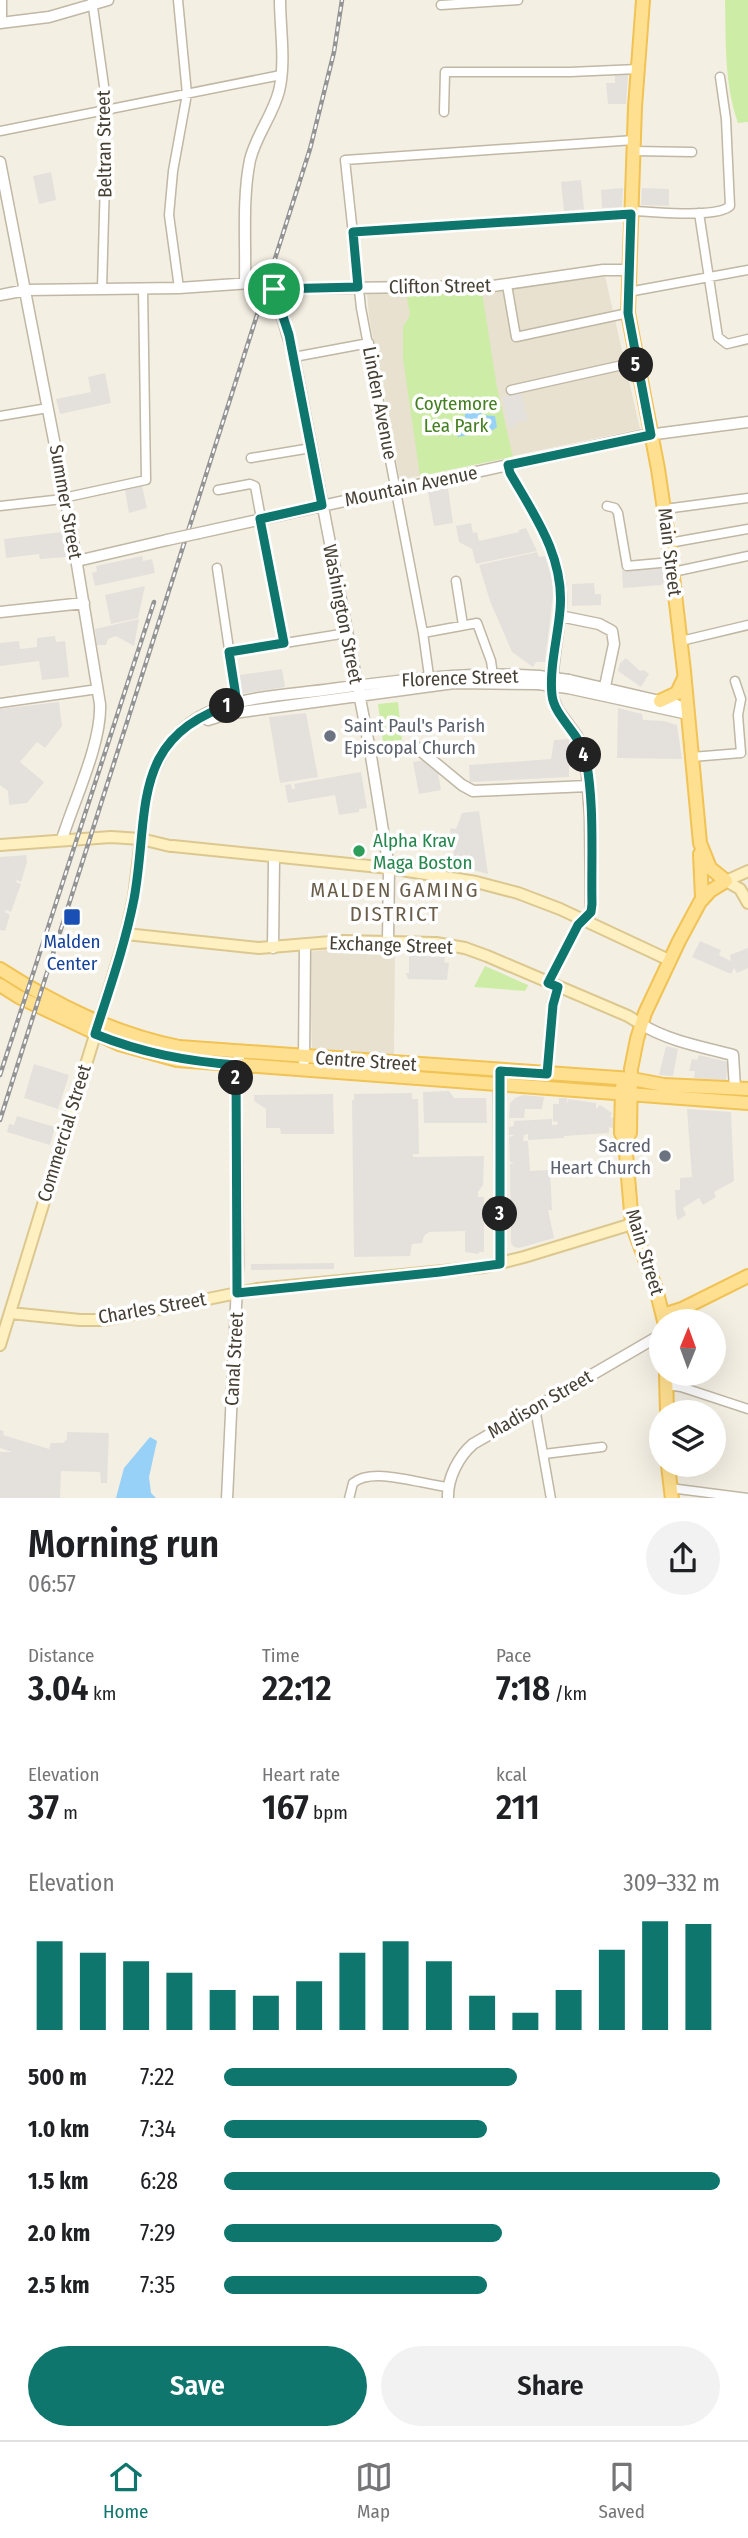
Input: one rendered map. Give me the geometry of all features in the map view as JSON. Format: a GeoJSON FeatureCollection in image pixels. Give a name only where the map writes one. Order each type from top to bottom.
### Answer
{"type":"FeatureCollection","features":[{"type":"Feature","properties":{"kind":"main road","name":"Main Street"},"geometry":{"type":"LineString","coordinates":[[643,0],[633,146],[628,313],[665,509],[681,641],[700,843],[710,868],[726,881],[702,898],[670,960],[641,1024],[629,1076],[627,1094],[630,1133],[625,1141],[632,1224],[660,1309]]}},
{"type":"Feature","properties":{"kind":"main road"},"geometry":{"type":"LineString","coordinates":[[660,701],[681,688],[684,671]]}},
{"type":"Feature","properties":{"kind":"main road"},"geometry":{"type":"LineString","coordinates":[[0,845],[111,837],[141,839],[172,846],[446,876],[530,897],[670,960]]}},
{"type":"Feature","properties":{"kind":"main road","name":"Commercial Street"},"geometry":{"type":"LineString","coordinates":[[0,1345],[5,1313],[126,934],[141,839]]}},
{"type":"Feature","properties":{"kind":"main road"},"geometry":{"type":"LineString","coordinates":[[700,843],[702,898]]}},
{"type":"Feature","properties":{"kind":"main road"},"geometry":{"type":"LineString","coordinates":[[726,881],[748,871]]}},
{"type":"Feature","properties":{"kind":"main road"},"geometry":{"type":"LineString","coordinates":[[726,881],[740,889],[748,903]]}},
{"type":"Feature","properties":{"kind":"main road","name":"Exchange Street"},"geometry":{"type":"LineString","coordinates":[[126,934],[248,948],[343,941],[436,943],[465,948],[641,1024]]}},
{"type":"Feature","properties":{"kind":"main road","name":"Centre Street"},"geometry":{"type":"LineString","coordinates":[[0,969],[133,1049],[160,1056],[236,1065],[304,1063]]}},
{"type":"Feature","properties":{"kind":"main road","name":"Centre Street"},"geometry":{"type":"LineString","coordinates":[[0,985],[19,997],[97,1028],[166,1044],[304,1063],[499,1077],[627,1094],[748,1103]]}},
{"type":"Feature","properties":{"kind":"main road","name":"Centre Street"},"geometry":{"type":"LineString","coordinates":[[499,1077],[547,1074],[629,1076],[664,1084],[741,1089]]}},
{"type":"Feature","properties":{"kind":"main road","name":"Charles Street"},"geometry":{"type":"LineString","coordinates":[[5,1313],[105,1320],[237,1293],[453,1271],[500,1264],[632,1224]]}},
{"type":"Feature","properties":{"kind":"main road"},"geometry":{"type":"LineString","coordinates":[[682,1309],[748,1276]]}},
{"type":"Feature","properties":{"kind":"street"},"geometry":{"type":"LineString","coordinates":[[2,0],[1,23],[49,17],[92,2],[108,0]]}},
{"type":"Feature","properties":{"kind":"street"},"geometry":{"type":"LineString","coordinates":[[178,0],[187,94],[173,171],[169,215],[179,288]]}},
{"type":"Feature","properties":{"kind":"street"},"geometry":{"type":"LineString","coordinates":[[248,283],[246,196],[257,139],[277,96],[281,75],[280,0]]}},
{"type":"Feature","properties":{"kind":"street"},"geometry":{"type":"LineString","coordinates":[[441,5],[518,0]]}},
{"type":"Feature","properties":{"kind":"street","name":"Beltran Street"},"geometry":{"type":"LineString","coordinates":[[92,2],[107,110],[102,289]]}},
{"type":"Feature","properties":{"kind":"street"},"geometry":{"type":"LineString","coordinates":[[444,112],[445,72],[638,69]]}},
{"type":"Feature","properties":{"kind":"street"},"geometry":{"type":"LineString","coordinates":[[0,131],[281,75]]}},
{"type":"Feature","properties":{"kind":"street"},"geometry":{"type":"LineString","coordinates":[[353,232],[631,212],[725,211],[731,203],[726,119],[720,77]]}},
{"type":"Feature","properties":{"kind":"street"},"geometry":{"type":"LineString","coordinates":[[633,146],[692,152]]}},
{"type":"Feature","properties":{"kind":"street","name":"Linden Avenue"},"geometry":{"type":"LineString","coordinates":[[430,681],[358,287],[345,159],[633,146]]}},
{"type":"Feature","properties":{"kind":"street","name":"Summer Street"},"geometry":{"type":"LineString","coordinates":[[0,162],[5,210],[26,290],[66,498],[100,708],[98,724],[60,840]]}},
{"type":"Feature","properties":{"kind":"street"},"geometry":{"type":"LineString","coordinates":[[698,213],[718,338],[727,344],[748,339]]}},
{"type":"Feature","properties":{"kind":"street","name":"Clifton Street"},"geometry":{"type":"LineString","coordinates":[[0,295],[26,290],[179,288],[248,283],[272,289],[507,285],[603,270],[628,270]]}},
{"type":"Feature","properties":{"kind":"street"},"geometry":{"type":"LineString","coordinates":[[628,292],[748,270]]}},
{"type":"Feature","properties":{"kind":"street"},"geometry":{"type":"LineString","coordinates":[[507,285],[516,337],[628,313]]}},
{"type":"Feature","properties":{"kind":"street"},"geometry":{"type":"LineString","coordinates":[[0,506],[66,498],[147,479],[143,288]]}},
{"type":"Feature","properties":{"kind":"street","name":"Washington Street"},"geometry":{"type":"LineString","coordinates":[[272,289],[294,357],[370,750],[389,868],[388,941]]}},
{"type":"Feature","properties":{"kind":"street"},"geometry":{"type":"LineString","coordinates":[[294,357],[369,343]]}},
{"type":"Feature","properties":{"kind":"street"},"geometry":{"type":"LineString","coordinates":[[511,390],[636,362]]}},
{"type":"Feature","properties":{"kind":"street"},"geometry":{"type":"LineString","coordinates":[[0,415],[48,408]]}},
{"type":"Feature","properties":{"kind":"street","name":"Mountain Avenue"},"geometry":{"type":"LineString","coordinates":[[77,561],[322,505],[651,435],[748,422]]}},
{"type":"Feature","properties":{"kind":"street"},"geometry":{"type":"LineString","coordinates":[[251,458],[311,449]]}},
{"type":"Feature","properties":{"kind":"street"},"geometry":{"type":"LineString","coordinates":[[508,465],[551,547],[561,583],[552,696],[581,744],[588,786],[591,912],[583,919],[553,985],[547,1074]]}},
{"type":"Feature","properties":{"kind":"street"},"geometry":{"type":"LineString","coordinates":[[218,490],[253,485],[284,643]]}},
{"type":"Feature","properties":{"kind":"street"},"geometry":{"type":"LineString","coordinates":[[665,509],[748,498]]}},
{"type":"Feature","properties":{"kind":"street"},"geometry":{"type":"LineString","coordinates":[[607,506],[615,508],[618,513],[627,566],[672,567],[748,556]]}},
{"type":"Feature","properties":{"kind":"street"},"geometry":{"type":"LineString","coordinates":[[669,543],[748,529]]}},
{"type":"Feature","properties":{"kind":"street"},"geometry":{"type":"LineString","coordinates":[[217,568],[237,703]]}},
{"type":"Feature","properties":{"kind":"street"},"geometry":{"type":"LineString","coordinates":[[456,581],[463,625]]}},
{"type":"Feature","properties":{"kind":"street"},"geometry":{"type":"LineString","coordinates":[[0,612],[84,603]]}},
{"type":"Feature","properties":{"kind":"street"},"geometry":{"type":"LineString","coordinates":[[560,616],[599,624],[612,631],[614,644],[604,691]]}},
{"type":"Feature","properties":{"kind":"street"},"geometry":{"type":"LineString","coordinates":[[423,633],[478,623],[493,675]]}},
{"type":"Feature","properties":{"kind":"street"},"geometry":{"type":"LineString","coordinates":[[681,641],[748,625]]}},
{"type":"Feature","properties":{"kind":"street"},"geometry":{"type":"LineString","coordinates":[[229,652],[347,633]]}},
{"type":"Feature","properties":{"kind":"street","name":"Florence Street"},"geometry":{"type":"LineString","coordinates":[[172,742],[194,726],[213,718],[263,705],[430,681],[493,675],[569,684],[660,701],[681,707],[688,714]]}},
{"type":"Feature","properties":{"kind":"street","name":"Florence Street"},"geometry":{"type":"LineString","coordinates":[[430,681],[538,680]]}},
{"type":"Feature","properties":{"kind":"street"},"geometry":{"type":"LineString","coordinates":[[692,757],[741,753],[738,715],[741,699],[735,681]]}},
{"type":"Feature","properties":{"kind":"street"},"geometry":{"type":"LineString","coordinates":[[0,703],[98,689]]}},
{"type":"Feature","properties":{"kind":"street","name":"Florence Street"},"geometry":{"type":"LineString","coordinates":[[604,691],[688,714]]}},
{"type":"Feature","properties":{"kind":"street","name":"Florence Street"},"geometry":{"type":"LineString","coordinates":[[141,839],[148,783],[158,760],[181,730],[197,719],[237,703],[263,705]]}},
{"type":"Feature","properties":{"kind":"street"},"geometry":{"type":"LineString","coordinates":[[370,750],[414,746],[473,792],[588,786]]}},
{"type":"Feature","properties":{"kind":"street"},"geometry":{"type":"LineString","coordinates":[[273,948],[274,858]]}},
{"type":"Feature","properties":{"kind":"street"},"geometry":{"type":"LineString","coordinates":[[304,1063],[305,945]]}},
{"type":"Feature","properties":{"kind":"street"},"geometry":{"type":"LineString","coordinates":[[641,1024],[674,1039],[733,1055],[741,1089]]}},
{"type":"Feature","properties":{"kind":"street"},"geometry":{"type":"LineString","coordinates":[[236,1065],[243,1053]]}},
{"type":"Feature","properties":{"kind":"street","name":"Canal Street"},"geometry":{"type":"LineString","coordinates":[[227,1498],[237,1293],[236,1065]]}},
{"type":"Feature","properties":{"kind":"street"},"geometry":{"type":"LineString","coordinates":[[499,1077],[500,1264]]}},
{"type":"Feature","properties":{"kind":"street","name":"Madison Street"},"geometry":{"type":"LineString","coordinates":[[448,1498],[448,1487],[460,1459],[469,1447],[649,1342]]}},
{"type":"Feature","properties":{"kind":"street"},"geometry":{"type":"LineString","coordinates":[[679,1386],[748,1409]]}},
{"type":"Feature","properties":{"kind":"street"},"geometry":{"type":"LineString","coordinates":[[536,1408],[551,1498]]}},
{"type":"Feature","properties":{"kind":"street"},"geometry":{"type":"LineString","coordinates":[[544,1454],[602,1447]]}},
{"type":"Feature","properties":{"kind":"street"},"geometry":{"type":"LineString","coordinates":[[349,1498],[351,1486],[363,1477],[386,1476],[448,1487]]}},
{"type":"Feature","properties":{"kind":"street"},"geometry":{"type":"LineString","coordinates":[[671,1493],[748,1498]]}},
{"type":"Feature","properties":{"kind":"shaded area"},"geometry":{"type":"Polygon","coordinates":[[[615,75],[628,75],[626,104],[608,104],[606,83],[615,83],[615,75]]]}},
{"type":"Feature","properties":{"kind":"shaded area"},"geometry":{"type":"Polygon","coordinates":[[[51,172],[56,200],[39,204],[33,176],[51,172]]]}},
{"type":"Feature","properties":{"kind":"shaded area"},"geometry":{"type":"Polygon","coordinates":[[[581,180],[584,209],[564,211],[561,182],[581,180]]]}},
{"type":"Feature","properties":{"kind":"shaded area"},"geometry":{"type":"Polygon","coordinates":[[[623,188],[622,207],[602,208],[601,190],[623,188]]]}},
{"type":"Feature","properties":{"kind":"shaded area"},"geometry":{"type":"Polygon","coordinates":[[[642,188],[669,189],[669,206],[641,205],[642,188]]]}},
{"type":"Feature","properties":{"kind":"shaded area"},"geometry":{"type":"Polygon","coordinates":[[[605,276],[640,429],[400,480],[369,317],[367,292],[505,291],[605,276]]]}},
{"type":"Feature","properties":{"kind":"shaded area"},"geometry":{"type":"Polygon","coordinates":[[[105,373],[111,403],[60,414],[56,399],[91,392],[88,377],[105,373]]]}},
{"type":"Feature","properties":{"kind":"shaded area"},"geometry":{"type":"Polygon","coordinates":[[[521,392],[528,420],[515,423],[515,427],[509,428],[502,397],[521,392]]]}},
{"type":"Feature","properties":{"kind":"shaded area"},"geometry":{"type":"Polygon","coordinates":[[[142,486],[147,508],[129,513],[125,490],[142,486]]]}},
{"type":"Feature","properties":{"kind":"shaded area"},"geometry":{"type":"Polygon","coordinates":[[[448,488],[453,523],[434,526],[428,492],[448,488]]]}},
{"type":"Feature","properties":{"kind":"shaded area"},"geometry":{"type":"Polygon","coordinates":[[[471,523],[473,533],[477,532],[479,541],[526,528],[537,551],[476,564],[472,549],[459,542],[456,526],[471,523]]]}},
{"type":"Feature","properties":{"kind":"shaded area"},"geometry":{"type":"Polygon","coordinates":[[[62,532],[66,557],[40,559],[39,554],[6,558],[4,539],[62,532]]]}},
{"type":"Feature","properties":{"kind":"shaded area"},"geometry":{"type":"Polygon","coordinates":[[[537,552],[539,557],[545,556],[552,578],[553,595],[545,662],[536,662],[533,667],[512,652],[490,601],[479,565],[537,552]]]}},
{"type":"Feature","properties":{"kind":"shaded area"},"geometry":{"type":"Polygon","coordinates":[[[142,556],[143,561],[152,559],[155,573],[95,586],[92,573],[97,571],[96,566],[142,556]]]}},
{"type":"Feature","properties":{"kind":"shaded area"},"geometry":{"type":"Polygon","coordinates":[[[662,566],[662,585],[623,588],[622,571],[662,566]]]}},
{"type":"Feature","properties":{"kind":"shaded area"},"geometry":{"type":"Polygon","coordinates":[[[594,583],[595,594],[601,594],[601,605],[572,606],[572,584],[594,583]]]}},
{"type":"Feature","properties":{"kind":"shaded area"},"geometry":{"type":"Polygon","coordinates":[[[145,586],[138,618],[111,624],[105,595],[145,586]]]}},
{"type":"Feature","properties":{"kind":"shaded area"},"geometry":{"type":"Polygon","coordinates":[[[139,619],[134,646],[116,636],[108,639],[106,645],[97,645],[95,629],[139,619]]]}},
{"type":"Feature","properties":{"kind":"shaded area"},"geometry":{"type":"Polygon","coordinates":[[[55,636],[56,642],[65,641],[69,677],[42,680],[39,661],[0,666],[0,643],[19,641],[20,649],[37,647],[37,638],[55,636]]]}},
{"type":"Feature","properties":{"kind":"shaded area"},"geometry":{"type":"Polygon","coordinates":[[[626,658],[640,671],[644,670],[649,674],[641,687],[618,671],[620,663],[626,658]]]}},
{"type":"Feature","properties":{"kind":"shaded area"},"geometry":{"type":"Polygon","coordinates":[[[282,669],[285,687],[241,694],[239,675],[282,669]]]}},
{"type":"Feature","properties":{"kind":"shaded area"},"geometry":{"type":"Polygon","coordinates":[[[59,702],[62,726],[45,748],[37,742],[20,762],[44,782],[27,803],[9,805],[8,791],[0,785],[0,709],[59,702]]]}},
{"type":"Feature","properties":{"kind":"shaded area"},"geometry":{"type":"Polygon","coordinates":[[[618,708],[642,714],[643,720],[677,725],[682,759],[617,758],[618,708]]]}},
{"type":"Feature","properties":{"kind":"shaded area"},"geometry":{"type":"Polygon","coordinates":[[[306,713],[318,777],[280,783],[269,717],[306,713]]]}},
{"type":"Feature","properties":{"kind":"shaded area"},"geometry":{"type":"Polygon","coordinates":[[[569,739],[569,777],[470,782],[469,765],[551,759],[554,740],[569,739]]]}},
{"type":"Feature","properties":{"kind":"shaded area"},"geometry":{"type":"Polygon","coordinates":[[[424,760],[438,773],[441,790],[419,794],[413,762],[424,760]]]}},
{"type":"Feature","properties":{"kind":"shaded area"},"geometry":{"type":"Polygon","coordinates":[[[361,772],[367,808],[359,809],[359,812],[339,815],[335,795],[288,803],[285,785],[291,784],[292,789],[295,789],[294,784],[361,772]]]}},
{"type":"Feature","properties":{"kind":"shaded area"},"geometry":{"type":"Polygon","coordinates":[[[479,811],[488,874],[462,867],[461,863],[455,861],[450,830],[456,829],[462,813],[479,811]]]}},
{"type":"Feature","properties":{"kind":"shaded area"},"geometry":{"type":"Polygon","coordinates":[[[26,855],[27,862],[21,882],[16,882],[21,884],[11,912],[5,912],[10,915],[5,931],[0,930],[0,857],[26,855]]]}},
{"type":"Feature","properties":{"kind":"shaded area"},"geometry":{"type":"Polygon","coordinates":[[[700,941],[721,950],[719,955],[731,961],[730,955],[748,948],[748,968],[737,973],[734,968],[731,974],[692,957],[700,941]]]}},
{"type":"Feature","properties":{"kind":"shaded area"},"geometry":{"type":"Polygon","coordinates":[[[395,950],[394,1054],[323,1053],[312,1048],[309,952],[395,950]]]}},
{"type":"Feature","properties":{"kind":"shaded area"},"geometry":{"type":"Polygon","coordinates":[[[409,955],[445,957],[444,962],[449,963],[447,980],[408,979],[406,973],[409,973],[409,955]]]}},
{"type":"Feature","properties":{"kind":"shaded area"},"geometry":{"type":"Polygon","coordinates":[[[666,1046],[678,1049],[673,1076],[659,1075],[666,1046]]]}},
{"type":"Feature","properties":{"kind":"shaded area"},"geometry":{"type":"Polygon","coordinates":[[[699,1055],[728,1062],[726,1080],[694,1078],[695,1071],[689,1071],[692,1059],[697,1060],[699,1055]]]}},
{"type":"Feature","properties":{"kind":"shaded area"},"geometry":{"type":"Polygon","coordinates":[[[34,1064],[69,1075],[58,1109],[24,1098],[34,1064]]]}},
{"type":"Feature","properties":{"kind":"shaded area"},"geometry":{"type":"Polygon","coordinates":[[[449,1091],[454,1098],[486,1098],[487,1123],[424,1123],[423,1092],[449,1091]]]}},
{"type":"Feature","properties":{"kind":"shaded area"},"geometry":{"type":"Polygon","coordinates":[[[412,1093],[412,1099],[418,1099],[419,1154],[413,1154],[413,1157],[484,1156],[483,1185],[478,1197],[484,1197],[484,1252],[465,1252],[465,1231],[429,1232],[422,1243],[412,1244],[410,1256],[354,1257],[354,1094],[412,1093]]]}},
{"type":"Feature","properties":{"kind":"shaded area"},"geometry":{"type":"Polygon","coordinates":[[[333,1094],[334,1134],[281,1134],[280,1128],[266,1128],[266,1109],[254,1101],[254,1095],[333,1094]]]}},
{"type":"Feature","properties":{"kind":"shaded area"},"geometry":{"type":"Polygon","coordinates":[[[523,1095],[544,1097],[542,1109],[525,1109],[524,1118],[509,1118],[510,1103],[523,1095]]]}},
{"type":"Feature","properties":{"kind":"shaded area"},"geometry":{"type":"Polygon","coordinates":[[[559,1098],[567,1098],[567,1105],[568,1099],[596,1103],[596,1109],[600,1105],[612,1113],[610,1118],[614,1117],[615,1129],[609,1127],[609,1133],[564,1138],[528,1140],[528,1134],[524,1135],[523,1141],[528,1141],[530,1171],[550,1170],[552,1210],[548,1210],[554,1238],[514,1247],[511,1243],[510,1164],[514,1163],[510,1162],[509,1137],[515,1135],[509,1135],[509,1127],[514,1126],[514,1121],[552,1119],[552,1125],[557,1125],[558,1122],[553,1121],[553,1104],[559,1104],[559,1098]]]}},
{"type":"Feature","properties":{"kind":"shaded area"},"geometry":{"type":"Polygon","coordinates":[[[687,1109],[731,1112],[734,1181],[714,1192],[716,1197],[703,1205],[699,1198],[683,1208],[686,1215],[678,1220],[675,1190],[680,1190],[680,1178],[692,1177],[687,1109]]]}},
{"type":"Feature","properties":{"kind":"shaded area"},"geometry":{"type":"Polygon","coordinates":[[[17,1116],[55,1127],[50,1145],[7,1132],[9,1124],[14,1125],[17,1116]]]}},
{"type":"Feature","properties":{"kind":"shaded area"},"geometry":{"type":"Polygon","coordinates":[[[334,1263],[334,1269],[251,1270],[251,1264],[334,1263]]]}},
{"type":"Feature","properties":{"kind":"shaded area"},"geometry":{"type":"Polygon","coordinates":[[[0,1430],[4,1431],[3,1435],[49,1449],[51,1443],[63,1443],[67,1439],[67,1432],[109,1433],[107,1483],[101,1483],[100,1472],[61,1471],[60,1498],[0,1498],[0,1452],[12,1452],[0,1448],[0,1430]]]}},
{"type":"Feature","properties":{"kind":"green space"},"geometry":{"type":"Polygon","coordinates":[[[725,0],[748,0],[748,122],[738,123],[730,93],[725,0]]]}},
{"type":"Feature","properties":{"kind":"green space","name":"Coytemore Lea Park"},"geometry":{"type":"Polygon","coordinates":[[[406,292],[482,292],[497,387],[513,457],[420,476],[403,359],[403,327],[410,315],[406,292]]]}},
{"type":"Feature","properties":{"kind":"green space"},"geometry":{"type":"Polygon","coordinates":[[[398,702],[402,740],[383,742],[378,704],[398,702]]]}},
{"type":"Feature","properties":{"kind":"green space"},"geometry":{"type":"Polygon","coordinates":[[[485,966],[528,986],[525,991],[474,987],[485,966]]]}},
{"type":"Feature","properties":{"kind":"water"},"geometry":{"type":"Polygon","coordinates":[[[473,403],[482,415],[495,416],[497,427],[458,437],[454,424],[465,419],[465,408],[473,403]]]}},
{"type":"Feature","properties":{"kind":"water"},"geometry":{"type":"Polygon","coordinates":[[[150,1437],[157,1441],[149,1477],[151,1493],[156,1498],[116,1498],[124,1468],[150,1437]]]}},
{"type":"Feature","properties":{"kind":"railway"},"geometry":{"type":"LineString","coordinates":[[0,1120],[310,149],[334,52],[342,0]]}},
{"type":"Feature","properties":{"kind":"railway"},"geometry":{"type":"LineString","coordinates":[[0,1075],[154,602]]}},
{"type":"Feature","properties":{"kind":"place","name":"Saint Paul's Parish Episcopal Church"},"geometry":{"type":"Point","coordinates":[330,736]}},
{"type":"Feature","properties":{"kind":"place","name":"Alpha Krav Maga Boston"},"geometry":{"type":"Point","coordinates":[359,851]}},
{"type":"Feature","properties":{"kind":"place","name":"Malden Center"},"geometry":{"type":"Point","coordinates":[72,917]}},
{"type":"Feature","properties":{"kind":"place","name":"Sacred Heart Church"},"geometry":{"type":"Point","coordinates":[665,1156]}},
{"type":"Feature","properties":{"kind":"district","name":"MALDEN GAMING DISTRICT"},"geometry":{"type":"Point","coordinates":[395,902]}},
{"type":"Feature","properties":{"kind":"route"},"geometry":{"type":"LineString","coordinates":[[631,214],[628,313],[651,435],[508,465],[551,547],[559,575],[561,606],[552,696],[558,710],[577,736],[586,760],[592,904],[591,912],[578,925],[548,983],[558,987],[553,1005],[547,1074],[500,1071],[500,1264],[237,1293],[236,1065],[177,1060],[133,1049],[95,1034],[126,934],[137,880],[147,787],[153,770],[162,754],[187,725],[215,710],[237,703],[229,652],[284,643],[260,519],[322,505],[294,357],[274,289],[358,287],[353,232],[631,214]]}}]}
